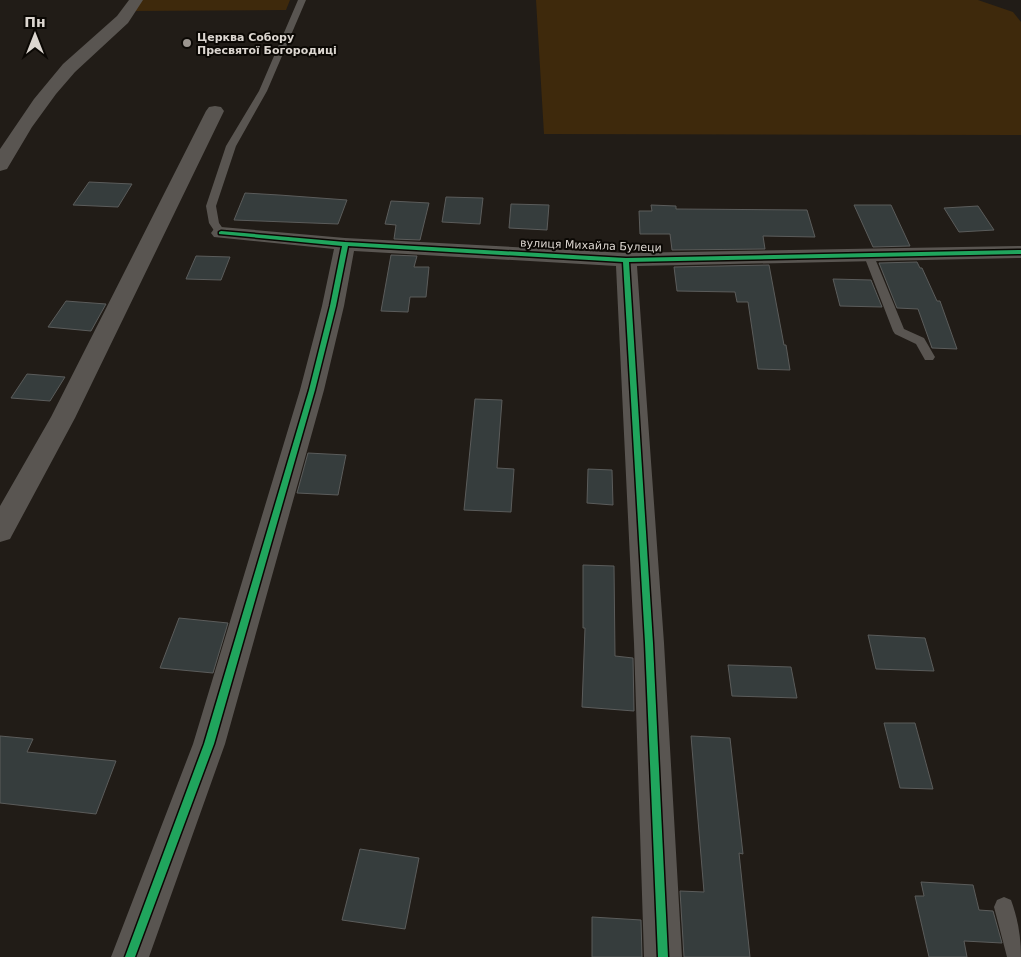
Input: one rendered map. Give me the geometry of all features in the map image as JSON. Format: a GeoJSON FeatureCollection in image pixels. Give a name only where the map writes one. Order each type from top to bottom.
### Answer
{"type":"FeatureCollection","features":[{"type":"Feature","properties":{"kind":"street"},"geometry":{"type":"LineString","coordinates":[[0,165],[16,137],[44,97],[69,69],[128,14],[136,0]]}},
{"type":"Feature","properties":{"kind":"street"},"geometry":{"type":"LineString","coordinates":[[0,531],[63,418],[215,111]]}},
{"type":"Feature","properties":{"kind":"street","name":"вулиця Михайла Булеци"},"geometry":{"type":"LineString","coordinates":[[220,233],[345,244],[626,260],[1021,252]]}},
{"type":"Feature","properties":{"kind":"street"},"geometry":{"type":"LineString","coordinates":[[130,957],[209,744],[312,390],[333,306],[345,244]]}},
{"type":"Feature","properties":{"kind":"street"},"geometry":{"type":"LineString","coordinates":[[626,260],[649,643],[663,957]]}},
{"type":"Feature","properties":{"kind":"lane"},"geometry":{"type":"LineString","coordinates":[[220,233],[214,223],[212,206],[231,146],[263,92],[302,0]]}},
{"type":"Feature","properties":{"kind":"lane"},"geometry":{"type":"LineString","coordinates":[[868,256],[899,331],[920,341],[929,357]]}},
{"type":"Feature","properties":{"kind":"lane"},"geometry":{"type":"LineString","coordinates":[[1004,907],[1017,957]]}},
{"type":"Feature","properties":{"kind":"shaded area"},"geometry":{"type":"Polygon","coordinates":[[[136,0],[290,0],[286,10],[130,11],[136,0]]]}},
{"type":"Feature","properties":{"kind":"shaded area"},"geometry":{"type":"Polygon","coordinates":[[[536,0],[978,0],[1013,12],[1021,22],[1021,135],[544,134],[536,0]]]}},
{"type":"Feature","properties":{"kind":"building"},"geometry":{"type":"Polygon","coordinates":[[[89,182],[132,184],[118,207],[73,205],[89,182]]]}},
{"type":"Feature","properties":{"kind":"building"},"geometry":{"type":"Polygon","coordinates":[[[245,193],[347,200],[338,224],[234,220],[245,193]]]}},
{"type":"Feature","properties":{"kind":"building"},"geometry":{"type":"Polygon","coordinates":[[[446,197],[483,198],[480,224],[442,222],[446,197]]]}},
{"type":"Feature","properties":{"kind":"building"},"geometry":{"type":"Polygon","coordinates":[[[391,201],[429,203],[420,240],[394,239],[396,225],[385,224],[391,201]]]}},
{"type":"Feature","properties":{"kind":"building"},"geometry":{"type":"Polygon","coordinates":[[[511,204],[549,205],[547,230],[509,228],[511,204]]]}},
{"type":"Feature","properties":{"kind":"building"},"geometry":{"type":"Polygon","coordinates":[[[651,205],[676,206],[676,209],[807,210],[815,237],[763,236],[765,249],[672,250],[670,234],[640,234],[639,211],[652,211],[651,205]]]}},
{"type":"Feature","properties":{"kind":"building"},"geometry":{"type":"Polygon","coordinates":[[[854,205],[891,205],[910,246],[873,247],[854,205]]]}},
{"type":"Feature","properties":{"kind":"building"},"geometry":{"type":"Polygon","coordinates":[[[978,206],[994,230],[959,232],[944,208],[978,206]]]}},
{"type":"Feature","properties":{"kind":"building"},"geometry":{"type":"Polygon","coordinates":[[[391,255],[417,256],[414,267],[429,267],[426,297],[410,297],[408,312],[381,311],[391,255]]]}},
{"type":"Feature","properties":{"kind":"building"},"geometry":{"type":"Polygon","coordinates":[[[196,256],[230,257],[221,280],[186,279],[196,256]]]}},
{"type":"Feature","properties":{"kind":"building"},"geometry":{"type":"Polygon","coordinates":[[[917,262],[920,268],[922,268],[937,301],[940,301],[957,349],[932,348],[918,309],[897,308],[879,263],[917,262]]]}},
{"type":"Feature","properties":{"kind":"building"},"geometry":{"type":"Polygon","coordinates":[[[769,265],[790,370],[758,369],[748,302],[737,302],[735,292],[677,291],[674,267],[769,265]]]}},
{"type":"Feature","properties":{"kind":"building"},"geometry":{"type":"Polygon","coordinates":[[[833,279],[871,280],[882,307],[840,306],[833,279]]]}},
{"type":"Feature","properties":{"kind":"building"},"geometry":{"type":"Polygon","coordinates":[[[66,301],[106,304],[91,331],[48,327],[66,301]]]}},
{"type":"Feature","properties":{"kind":"building"},"geometry":{"type":"Polygon","coordinates":[[[27,374],[65,377],[50,401],[11,398],[27,374]]]}},
{"type":"Feature","properties":{"kind":"building"},"geometry":{"type":"Polygon","coordinates":[[[475,399],[502,400],[497,468],[514,469],[511,512],[464,510],[475,399]]]}},
{"type":"Feature","properties":{"kind":"building"},"geometry":{"type":"Polygon","coordinates":[[[308,453],[346,455],[338,495],[297,493],[308,453]]]}},
{"type":"Feature","properties":{"kind":"building"},"geometry":{"type":"Polygon","coordinates":[[[588,469],[612,470],[613,505],[587,503],[588,469]]]}},
{"type":"Feature","properties":{"kind":"building"},"geometry":{"type":"Polygon","coordinates":[[[583,565],[614,566],[615,656],[633,658],[634,711],[582,707],[585,628],[583,628],[583,565]]]}},
{"type":"Feature","properties":{"kind":"building"},"geometry":{"type":"Polygon","coordinates":[[[179,618],[228,623],[213,673],[160,668],[179,618]]]}},
{"type":"Feature","properties":{"kind":"building"},"geometry":{"type":"Polygon","coordinates":[[[868,635],[925,638],[934,671],[876,669],[868,635]]]}},
{"type":"Feature","properties":{"kind":"building"},"geometry":{"type":"Polygon","coordinates":[[[728,665],[791,667],[797,698],[732,696],[728,665]]]}},
{"type":"Feature","properties":{"kind":"building"},"geometry":{"type":"Polygon","coordinates":[[[884,723],[915,723],[933,789],[900,788],[884,723]]]}},
{"type":"Feature","properties":{"kind":"building"},"geometry":{"type":"Polygon","coordinates":[[[0,736],[33,739],[27,752],[116,761],[96,814],[0,803],[0,736]]]}},
{"type":"Feature","properties":{"kind":"building"},"geometry":{"type":"Polygon","coordinates":[[[691,736],[730,738],[743,854],[739,853],[750,957],[684,957],[680,891],[704,892],[691,736]]]}},
{"type":"Feature","properties":{"kind":"building"},"geometry":{"type":"Polygon","coordinates":[[[360,849],[419,858],[405,929],[342,920],[360,849]]]}},
{"type":"Feature","properties":{"kind":"building"},"geometry":{"type":"Polygon","coordinates":[[[921,882],[973,885],[979,910],[993,911],[1002,943],[964,941],[967,957],[929,957],[915,896],[924,896],[921,882]]]}},
{"type":"Feature","properties":{"kind":"building"},"geometry":{"type":"Polygon","coordinates":[[[592,917],[641,920],[642,957],[592,957],[592,917]]]}},
{"type":"Feature","properties":{"kind":"cycle path"},"geometry":{"type":"LineString","coordinates":[[221,233],[345,244],[626,260],[1021,252]]}},
{"type":"Feature","properties":{"kind":"cycle path"},"geometry":{"type":"LineString","coordinates":[[130,957],[209,744],[312,390],[333,306],[345,244]]}},
{"type":"Feature","properties":{"kind":"cycle path"},"geometry":{"type":"LineString","coordinates":[[626,260],[649,643],[663,957]]}},
{"type":"Feature","properties":{"kind":"place","name":"Церква Собору Пресвятої Богородиці"},"geometry":{"type":"Point","coordinates":[187,43]}}]}
